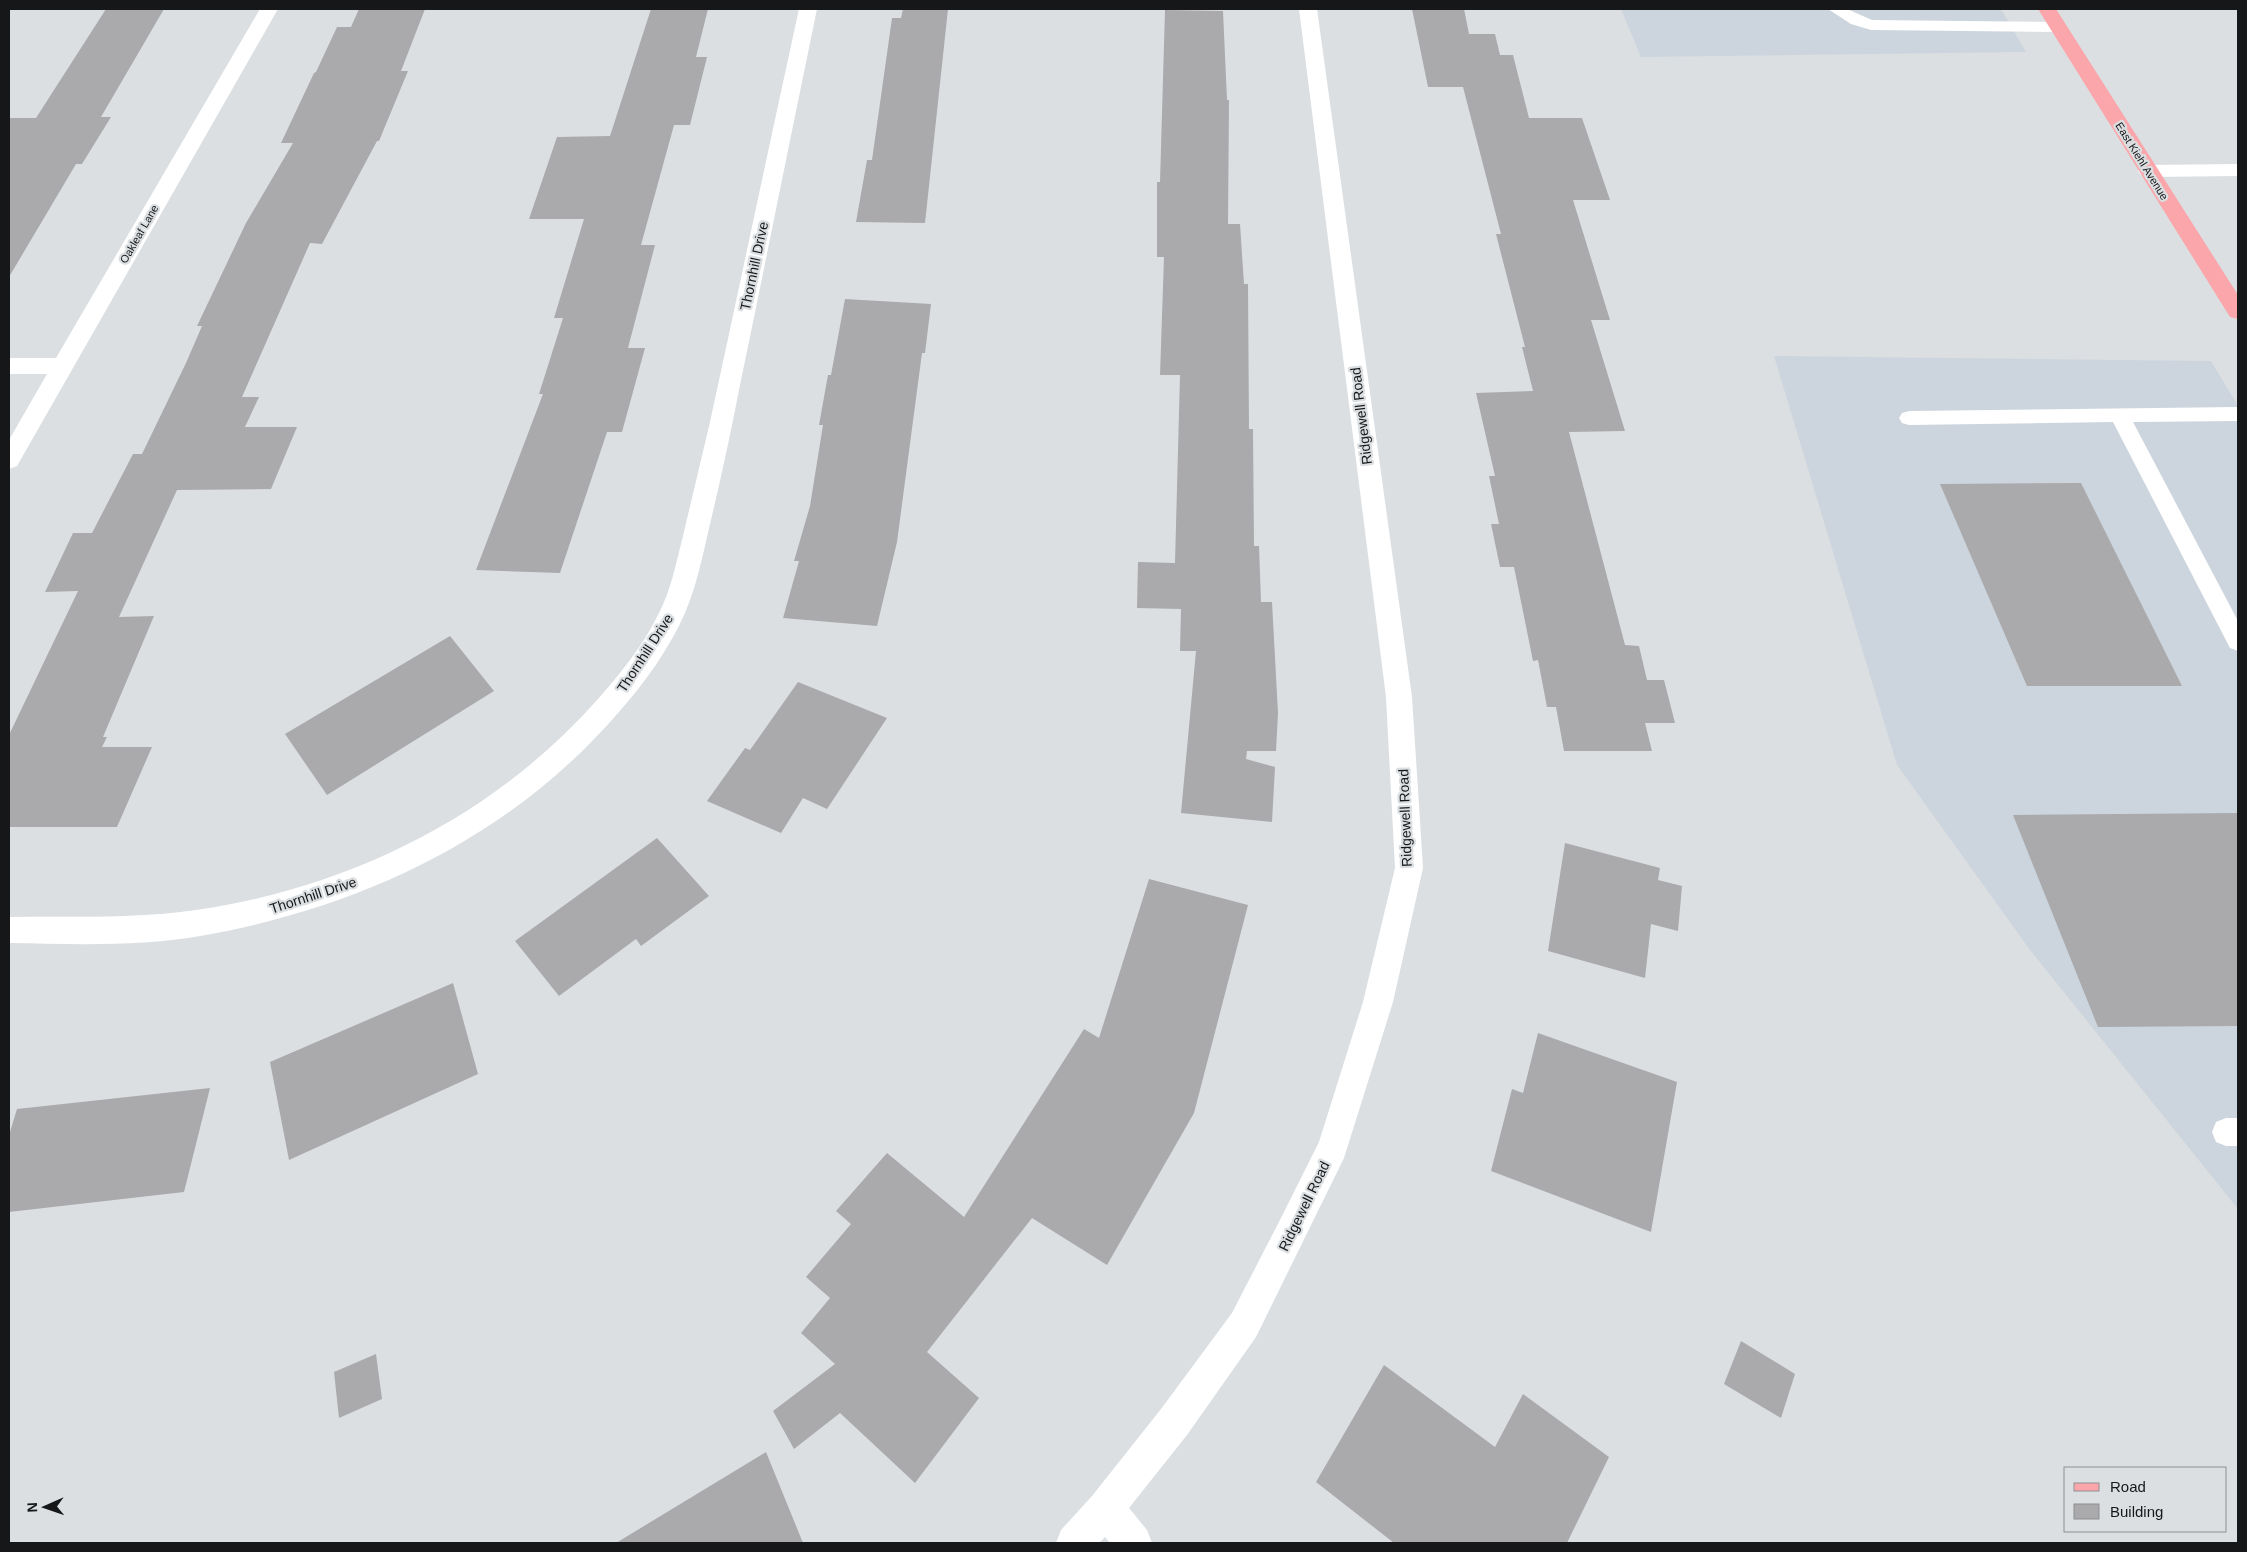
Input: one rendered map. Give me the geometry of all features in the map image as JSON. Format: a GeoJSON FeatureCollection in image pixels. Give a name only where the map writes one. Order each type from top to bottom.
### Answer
{"type":"FeatureCollection","features":[{"type":"Feature","properties":{"kind":"main road","name":"East Kiehl Avenue"},"geometry":{"type":"LineString","coordinates":[[2047,9],[2238,312]]}},
{"type":"Feature","properties":{"kind":"street","name":"Oakleaf Lane"},"geometry":{"type":"LineString","coordinates":[[9,460],[269,9]]}},
{"type":"Feature","properties":{"kind":"street","name":"Thornhill Drive"},"geometry":{"type":"LineString","coordinates":[[9,930],[133,928],[195,924],[258,912],[352,884],[440,843],[518,792],[565,753],[624,688],[667,622],[685,579],[710,477],[808,9]]}},
{"type":"Feature","properties":{"kind":"street","name":"Ridgewell Road"},"geometry":{"type":"LineString","coordinates":[[1074,1543],[1105,1509],[1174,1422],[1244,1325],[1333,1147],[1378,1002],[1409,868],[1399,697],[1308,9]]}},
{"type":"Feature","properties":{"kind":"street"},"geometry":{"type":"LineString","coordinates":[[2148,170],[2238,170]]}},
{"type":"Feature","properties":{"kind":"street"},"geometry":{"type":"LineString","coordinates":[[9,366],[62,366]]}},
{"type":"Feature","properties":{"kind":"street"},"geometry":{"type":"LineString","coordinates":[[1105,1509],[1134,1543]]}},
{"type":"Feature","properties":{"kind":"lane"},"geometry":{"type":"LineString","coordinates":[[1836,9],[1857,21],[1871,25],[2058,27]]}},
{"type":"Feature","properties":{"kind":"lane"},"geometry":{"type":"LineString","coordinates":[[1934,9],[1944,26]]}},
{"type":"Feature","properties":{"kind":"lane"},"geometry":{"type":"LineString","coordinates":[[1909,418],[2238,414]]}},
{"type":"Feature","properties":{"kind":"lane"},"geometry":{"type":"LineString","coordinates":[[2119,415],[2238,642]]}},
{"type":"Feature","properties":{"kind":"shaded area"},"geometry":{"type":"Polygon","coordinates":[[[1621,9],[2001,9],[2026,52],[1641,57],[1621,9]]]}},
{"type":"Feature","properties":{"kind":"shaded area"},"geometry":{"type":"Polygon","coordinates":[[[1774,356],[2211,361],[2238,406],[2238,1209],[2030,950],[1897,765],[1774,356]]]}},
{"type":"Feature","properties":{"kind":"building"},"geometry":{"type":"Polygon","coordinates":[[[106,9],[164,9],[101,117],[111,117],[82,164],[76,164],[9,277],[9,118],[36,118],[106,9]]]}},
{"type":"Feature","properties":{"kind":"building"},"geometry":{"type":"Polygon","coordinates":[[[359,9],[425,9],[401,71],[408,71],[379,141],[377,141],[322,244],[310,243],[242,397],[259,397],[245,427],[297,427],[271,489],[177,490],[119,617],[154,616],[103,737],[107,737],[102,747],[152,747],[117,827],[9,827],[9,735],[78,591],[45,592],[73,533],[92,533],[133,454],[142,454],[186,363],[202,326],[197,326],[246,223],[293,143],[281,143],[314,73],[337,27],[351,27],[359,9]]]}},
{"type":"Feature","properties":{"kind":"building"},"geometry":{"type":"Polygon","coordinates":[[[651,9],[708,9],[696,57],[707,57],[690,125],[674,125],[641,245],[655,245],[628,348],[645,348],[622,432],[607,432],[560,573],[476,570],[543,394],[539,394],[563,318],[554,318],[584,219],[529,219],[557,137],[610,136],[651,9]]]}},
{"type":"Feature","properties":{"kind":"building"},"geometry":{"type":"Polygon","coordinates":[[[903,9],[948,9],[925,223],[856,222],[867,160],[872,160],[892,18],[901,18],[903,9]]]}},
{"type":"Feature","properties":{"kind":"building"},"geometry":{"type":"Polygon","coordinates":[[[1412,9],[1464,9],[1469,34],[1495,34],[1500,55],[1513,55],[1529,118],[1582,118],[1610,200],[1573,200],[1610,320],[1591,320],[1625,431],[1569,432],[1625,645],[1639,646],[1647,680],[1664,680],[1675,723],[1645,723],[1652,751],[1564,751],[1556,707],[1547,707],[1538,660],[1533,661],[1514,567],[1500,567],[1491,524],[1499,524],[1489,476],[1495,476],[1476,393],[1533,391],[1522,347],[1525,347],[1496,234],[1501,234],[1463,87],[1428,87],[1412,9]]]}},
{"type":"Feature","properties":{"kind":"building"},"geometry":{"type":"Polygon","coordinates":[[[1165,10],[1223,11],[1227,100],[1229,100],[1228,224],[1240,224],[1244,284],[1248,284],[1249,429],[1253,429],[1254,546],[1259,546],[1261,602],[1272,602],[1278,713],[1276,751],[1247,751],[1246,759],[1275,767],[1272,822],[1181,813],[1196,651],[1180,651],[1181,609],[1137,608],[1138,562],[1175,563],[1180,375],[1160,375],[1164,257],[1157,257],[1157,182],[1160,182],[1165,10]]]}},
{"type":"Feature","properties":{"kind":"building"},"geometry":{"type":"Polygon","coordinates":[[[845,299],[931,304],[925,353],[922,353],[897,542],[877,626],[783,618],[799,561],[794,561],[810,506],[823,425],[819,425],[828,375],[831,375],[845,299]]]}},
{"type":"Feature","properties":{"kind":"building"},"geometry":{"type":"Polygon","coordinates":[[[2081,483],[2182,686],[2027,686],[1940,484],[2081,483]]]}},
{"type":"Feature","properties":{"kind":"building"},"geometry":{"type":"Polygon","coordinates":[[[450,636],[494,691],[327,795],[285,734],[450,636]]]}},
{"type":"Feature","properties":{"kind":"building"},"geometry":{"type":"Polygon","coordinates":[[[798,682],[887,718],[827,809],[803,798],[781,833],[707,801],[745,748],[750,750],[798,682]]]}},
{"type":"Feature","properties":{"kind":"building"},"geometry":{"type":"Polygon","coordinates":[[[2238,813],[2238,1026],[2098,1027],[2013,815],[2238,813]]]}},
{"type":"Feature","properties":{"kind":"building"},"geometry":{"type":"Polygon","coordinates":[[[657,838],[709,896],[641,946],[636,939],[559,996],[515,941],[657,838]]]}},
{"type":"Feature","properties":{"kind":"building"},"geometry":{"type":"Polygon","coordinates":[[[1565,843],[1660,868],[1658,880],[1682,886],[1678,931],[1651,924],[1645,978],[1548,951],[1565,843]]]}},
{"type":"Feature","properties":{"kind":"building"},"geometry":{"type":"Polygon","coordinates":[[[1149,879],[1248,905],[1194,1113],[1107,1265],[1032,1218],[927,1352],[979,1398],[915,1483],[840,1413],[794,1449],[773,1411],[835,1364],[801,1333],[830,1298],[806,1277],[851,1224],[836,1211],[887,1153],[964,1217],[1084,1029],[1099,1038],[1149,879]]]}},
{"type":"Feature","properties":{"kind":"building"},"geometry":{"type":"Polygon","coordinates":[[[453,983],[478,1074],[289,1160],[270,1062],[453,983]]]}},
{"type":"Feature","properties":{"kind":"building"},"geometry":{"type":"Polygon","coordinates":[[[1538,1033],[1677,1082],[1651,1232],[1491,1171],[1512,1089],[1523,1093],[1538,1033]]]}},
{"type":"Feature","properties":{"kind":"building"},"geometry":{"type":"Polygon","coordinates":[[[210,1088],[184,1192],[9,1212],[9,1135],[17,1109],[210,1088]]]}},
{"type":"Feature","properties":{"kind":"building"},"geometry":{"type":"Polygon","coordinates":[[[1741,1341],[1795,1374],[1781,1418],[1724,1384],[1741,1341]]]}},
{"type":"Feature","properties":{"kind":"building"},"geometry":{"type":"Polygon","coordinates":[[[376,1354],[382,1399],[339,1418],[334,1372],[376,1354]]]}},
{"type":"Feature","properties":{"kind":"building"},"geometry":{"type":"Polygon","coordinates":[[[1384,1365],[1495,1447],[1523,1394],[1609,1457],[1567,1543],[1394,1543],[1316,1482],[1384,1365]]]}},
{"type":"Feature","properties":{"kind":"building"},"geometry":{"type":"Polygon","coordinates":[[[766,1452],[803,1543],[616,1543],[766,1452]]]}}]}
